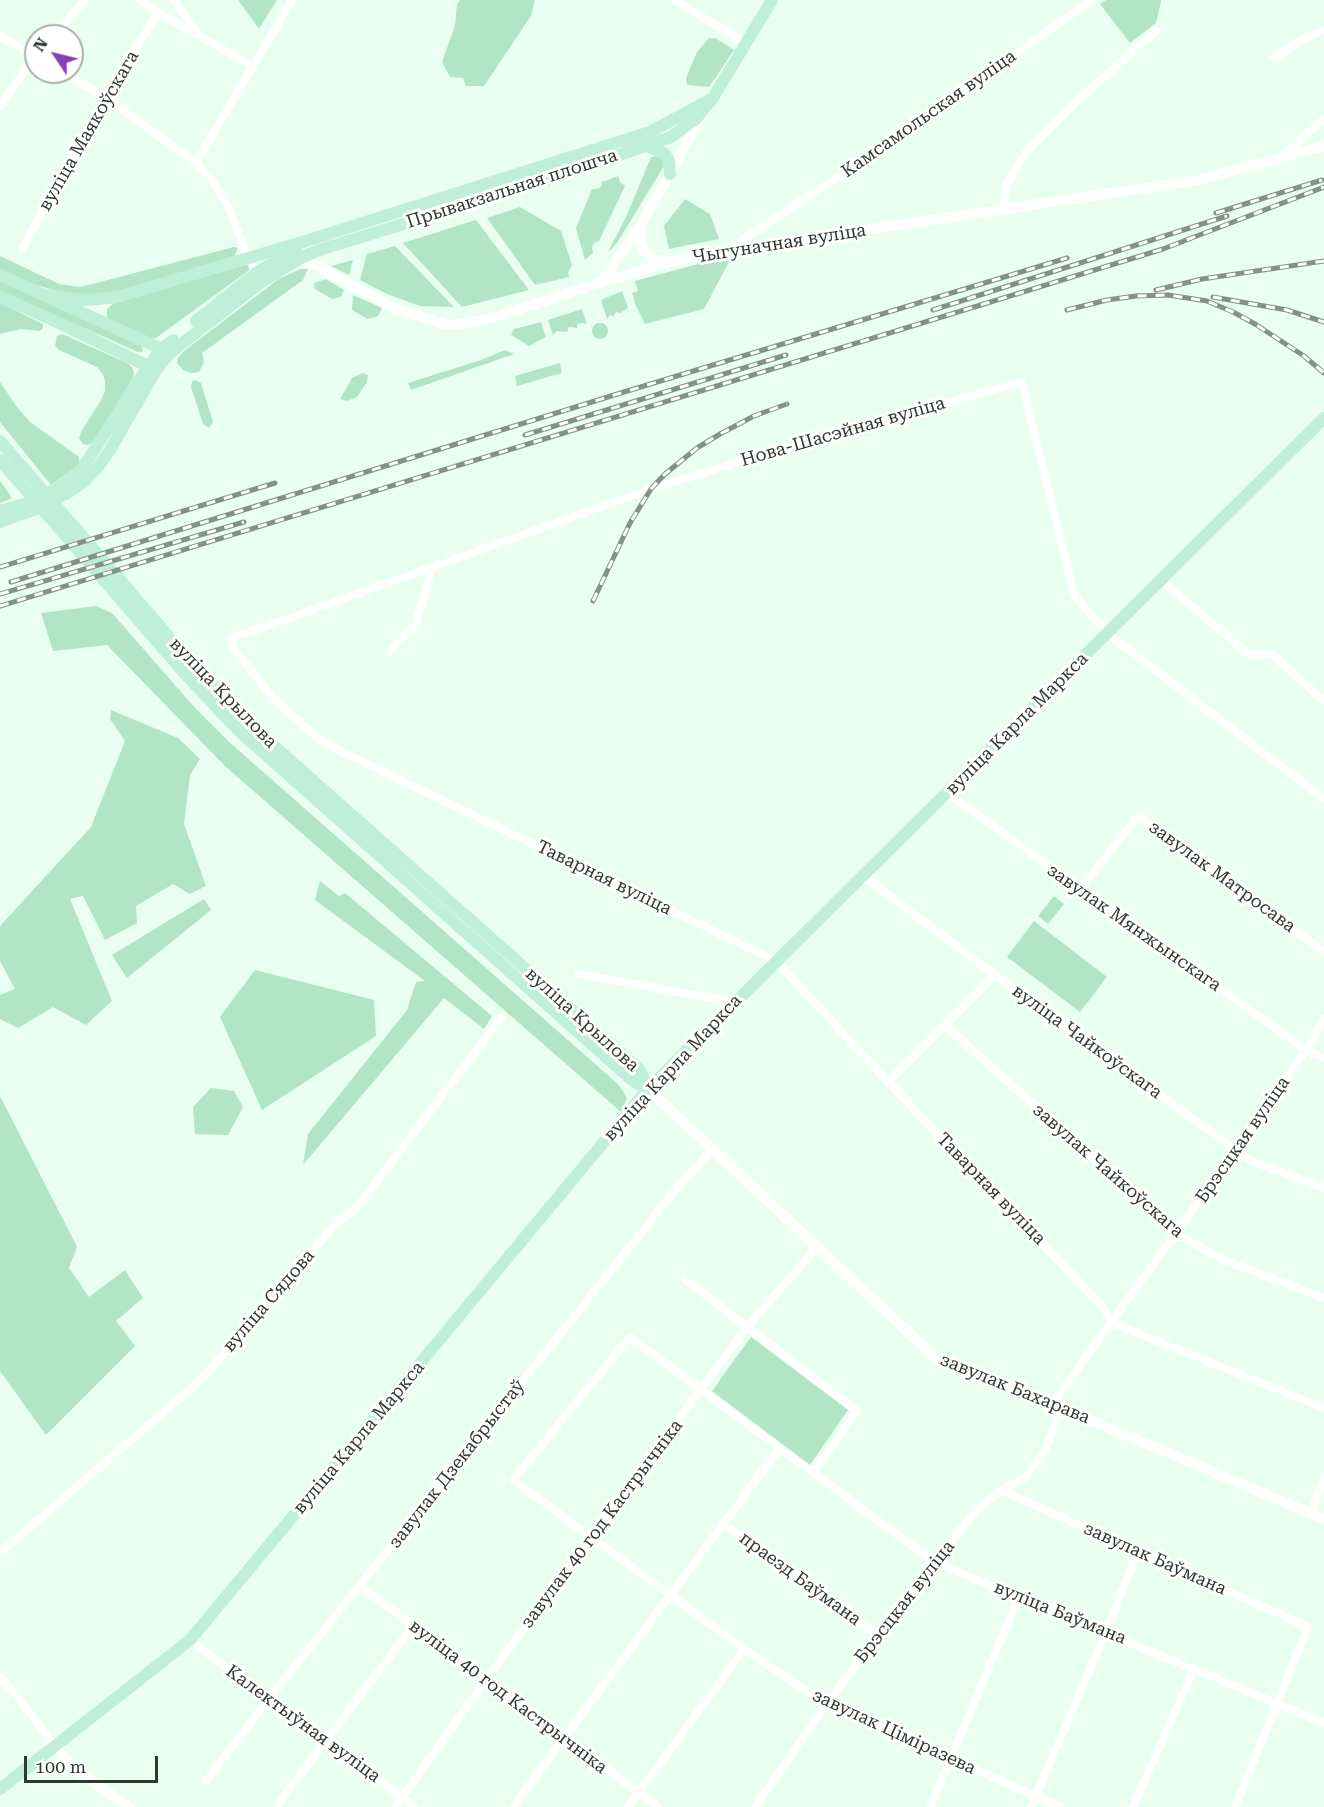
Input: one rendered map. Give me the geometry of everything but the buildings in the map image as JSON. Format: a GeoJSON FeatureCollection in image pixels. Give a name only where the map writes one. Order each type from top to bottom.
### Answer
{"type":"FeatureCollection","features":[{"type":"Feature","properties":{"kind":"main road","name":"Прывакзальная плошча"},"geometry":{"type":"LineString","coordinates":[[258,277],[319,250],[553,178],[671,137],[686,128],[712,99],[772,0]]}},
{"type":"Feature","properties":{"kind":"main road","name":"Прывакзальная плошча"},"geometry":{"type":"LineString","coordinates":[[312,239],[650,132],[712,99]]}},
{"type":"Feature","properties":{"kind":"main road"},"geometry":{"type":"LineString","coordinates":[[647,146],[665,154],[669,161],[670,174]]}},
{"type":"Feature","properties":{"kind":"main road"},"geometry":{"type":"LineString","coordinates":[[41,294],[85,300],[117,297],[312,239]]}},
{"type":"Feature","properties":{"kind":"main road"},"geometry":{"type":"LineString","coordinates":[[0,511],[31,502],[61,486],[82,469],[166,351],[258,277],[312,239]]}},
{"type":"Feature","properties":{"kind":"main road"},"geometry":{"type":"LineString","coordinates":[[0,275],[166,351]]}},
{"type":"Feature","properties":{"kind":"main road"},"geometry":{"type":"LineString","coordinates":[[0,297],[152,368]]}},
{"type":"Feature","properties":{"kind":"main road"},"geometry":{"type":"LineString","coordinates":[[0,522],[36,509],[66,494],[85,481],[110,450],[152,368]]}},
{"type":"Feature","properties":{"kind":"main road","name":"вуліца Карла Маркса"},"geometry":{"type":"LineString","coordinates":[[0,1789],[190,1640],[648,1089],[1324,418]]}},
{"type":"Feature","properties":{"kind":"main road","name":"вуліца Крылова"},"geometry":{"type":"LineString","coordinates":[[0,441],[6,460],[191,671],[639,1070],[648,1089]]}},
{"type":"Feature","properties":{"kind":"street"},"geometry":{"type":"LineString","coordinates":[[64,24],[85,0]]}},
{"type":"Feature","properties":{"kind":"street"},"geometry":{"type":"LineString","coordinates":[[140,0],[158,13],[253,66]]}},
{"type":"Feature","properties":{"kind":"street"},"geometry":{"type":"LineString","coordinates":[[174,0],[200,36]]}},
{"type":"Feature","properties":{"kind":"street"},"geometry":{"type":"LineString","coordinates":[[196,163],[292,0]]}},
{"type":"Feature","properties":{"kind":"street"},"geometry":{"type":"LineString","coordinates":[[674,0],[746,43]]}},
{"type":"Feature","properties":{"kind":"street","name":"Камсамольская вуліца"},"geometry":{"type":"LineString","coordinates":[[726,251],[882,148],[1092,0]]}},
{"type":"Feature","properties":{"kind":"street","name":"вуліца Маякоўскага"},"geometry":{"type":"LineString","coordinates":[[22,249],[105,97],[158,13]]}},
{"type":"Feature","properties":{"kind":"street"},"geometry":{"type":"LineString","coordinates":[[1273,58],[1305,38],[1324,30]]}},
{"type":"Feature","properties":{"kind":"street"},"geometry":{"type":"LineString","coordinates":[[1003,211],[1006,186],[1026,152],[1076,102],[1156,31]]}},
{"type":"Feature","properties":{"kind":"street"},"geometry":{"type":"LineString","coordinates":[[0,36],[24,49]]}},
{"type":"Feature","properties":{"kind":"street"},"geometry":{"type":"LineString","coordinates":[[0,106],[24,73]]}},
{"type":"Feature","properties":{"kind":"street"},"geometry":{"type":"LineString","coordinates":[[83,84],[105,97],[196,163],[214,183],[229,208],[248,258],[258,277]]}},
{"type":"Feature","properties":{"kind":"street"},"geometry":{"type":"LineString","coordinates":[[600,283],[642,224],[712,99]]}},
{"type":"Feature","properties":{"kind":"street","name":"Чыгуначная вуліца"},"geometry":{"type":"LineString","coordinates":[[1278,159],[1324,119]]}},
{"type":"Feature","properties":{"kind":"street","name":"Чыгуначная вуліца"},"geometry":{"type":"LineString","coordinates":[[299,259],[396,309],[446,325],[464,324],[496,317],[673,261],[771,244],[1199,180],[1324,146]]}},
{"type":"Feature","properties":{"kind":"street"},"geometry":{"type":"LineString","coordinates":[[642,224],[640,236],[644,252],[654,260],[673,261]]}},
{"type":"Feature","properties":{"kind":"street"},"geometry":{"type":"LineString","coordinates":[[763,225],[763,236],[771,244]]}},
{"type":"Feature","properties":{"kind":"street","name":"Нова-Шасэйная вуліца"},"geometry":{"type":"LineString","coordinates":[[665,485],[797,444],[1022,382],[1074,595],[1108,634]]}},
{"type":"Feature","properties":{"kind":"street","name":"Таварная вуліца"},"geometry":{"type":"LineString","coordinates":[[665,485],[232,637],[234,649],[273,698],[315,736],[334,748],[776,961],[1102,1306],[1112,1323]]}},
{"type":"Feature","properties":{"kind":"street"},"geometry":{"type":"LineString","coordinates":[[390,652],[397,642],[415,627],[432,568]]}},
{"type":"Feature","properties":{"kind":"street"},"geometry":{"type":"LineString","coordinates":[[1162,580],[1250,655],[1272,654],[1324,701]]}},
{"type":"Feature","properties":{"kind":"street"},"geometry":{"type":"LineString","coordinates":[[1108,634],[1324,799]]}},
{"type":"Feature","properties":{"kind":"street","name":"завулак Мянжынскага"},"geometry":{"type":"LineString","coordinates":[[947,793],[1306,1050],[1324,1058]]}},
{"type":"Feature","properties":{"kind":"street","name":"завулак Матросава"},"geometry":{"type":"LineString","coordinates":[[1080,890],[1137,816],[1324,952]]}},
{"type":"Feature","properties":{"kind":"street","name":"вуліца Чайкоўскага"},"geometry":{"type":"LineString","coordinates":[[862,875],[1251,1161],[1324,1188]]}},
{"type":"Feature","properties":{"kind":"street"},"geometry":{"type":"LineString","coordinates":[[577,975],[735,1002]]}},
{"type":"Feature","properties":{"kind":"street"},"geometry":{"type":"LineString","coordinates":[[888,1082],[995,975]]}},
{"type":"Feature","properties":{"kind":"street","name":"вуліца Сядова"},"geometry":{"type":"LineString","coordinates":[[0,1553],[202,1379],[339,1220],[355,1210],[502,1017]]}},
{"type":"Feature","properties":{"kind":"street","name":"Брэсцкая вуліца"},"geometry":{"type":"LineString","coordinates":[[755,1807],[827,1704],[934,1562],[978,1509],[1001,1490],[1023,1479],[1044,1452],[1057,1406],[1112,1323],[1306,1050],[1324,1019]]}},
{"type":"Feature","properties":{"kind":"street","name":"завулак Чайкоўскага"},"geometry":{"type":"LineString","coordinates":[[946,1026],[1177,1234],[1221,1259],[1324,1298]]}},
{"type":"Feature","properties":{"kind":"street","name":"завулак Бахарава"},"geometry":{"type":"LineString","coordinates":[[648,1089],[938,1360],[1057,1406],[1324,1519]]}},
{"type":"Feature","properties":{"kind":"street","name":"завулак Дзекабрыстаў"},"geometry":{"type":"LineString","coordinates":[[206,1781],[268,1700],[677,1188],[712,1150]]}},
{"type":"Feature","properties":{"kind":"street","name":"завулак 40 год Кастрычніка"},"geometry":{"type":"LineString","coordinates":[[395,1807],[747,1327],[816,1248]]}},
{"type":"Feature","properties":{"kind":"street"},"geometry":{"type":"LineString","coordinates":[[686,1280],[857,1411],[813,1473]]}},
{"type":"Feature","properties":{"kind":"street"},"geometry":{"type":"LineString","coordinates":[[1112,1323],[1324,1408]]}},
{"type":"Feature","properties":{"kind":"street","name":"вуліца Баўмана"},"geometry":{"type":"LineString","coordinates":[[630,1337],[934,1562],[1324,1722]]}},
{"type":"Feature","properties":{"kind":"street","name":"завулак Ціміразева"},"geometry":{"type":"LineString","coordinates":[[630,1337],[513,1480],[744,1649],[827,1704],[1060,1807]]}},
{"type":"Feature","properties":{"kind":"street"},"geometry":{"type":"LineString","coordinates":[[513,1807],[779,1449]]}},
{"type":"Feature","properties":{"kind":"street"},"geometry":{"type":"LineString","coordinates":[[1311,1513],[1324,1477]]}},
{"type":"Feature","properties":{"kind":"street","name":"завулак Баўмана"},"geometry":{"type":"LineString","coordinates":[[1001,1490],[1308,1627],[1278,1704]]}},
{"type":"Feature","properties":{"kind":"street","name":"праезд Баўмана"},"geometry":{"type":"LineString","coordinates":[[722,1523],[878,1636]]}},
{"type":"Feature","properties":{"kind":"street"},"geometry":{"type":"LineString","coordinates":[[1031,1807],[1138,1551]]}},
{"type":"Feature","properties":{"kind":"street","name":"вуліца 40 год Кастрычніка"},"geometry":{"type":"LineString","coordinates":[[360,1586],[658,1807]]}},
{"type":"Feature","properties":{"kind":"street"},"geometry":{"type":"LineString","coordinates":[[930,1807],[1019,1597]]}},
{"type":"Feature","properties":{"kind":"street"},"geometry":{"type":"LineString","coordinates":[[278,1804],[412,1626]]}},
{"type":"Feature","properties":{"kind":"street","name":"Калектыўная вуліца"},"geometry":{"type":"LineString","coordinates":[[190,1640],[268,1700],[416,1807]]}},
{"type":"Feature","properties":{"kind":"street"},"geometry":{"type":"LineString","coordinates":[[628,1807],[744,1649]]}},
{"type":"Feature","properties":{"kind":"street"},"geometry":{"type":"LineString","coordinates":[[1133,1807],[1194,1669]]}},
{"type":"Feature","properties":{"kind":"street"},"geometry":{"type":"LineString","coordinates":[[0,1677],[67,1762],[129,1807]]}},
{"type":"Feature","properties":{"kind":"street"},"geometry":{"type":"LineString","coordinates":[[1235,1807],[1278,1704]]}},
{"type":"Feature","properties":{"kind":"green space"},"geometry":{"type":"Polygon","coordinates":[[[238,0],[277,0],[259,29],[238,0]]]}},
{"type":"Feature","properties":{"kind":"green space"},"geometry":{"type":"Polygon","coordinates":[[[460,0],[535,0],[531,16],[484,86],[466,86],[463,78],[450,77],[442,62],[455,26],[457,4],[460,0]]]}},
{"type":"Feature","properties":{"kind":"green space"},"geometry":{"type":"Polygon","coordinates":[[[1106,0],[1161,0],[1156,23],[1130,43],[1100,4],[1106,0]]]}},
{"type":"Feature","properties":{"kind":"green space"},"geometry":{"type":"Polygon","coordinates":[[[709,38],[715,38],[734,50],[709,87],[687,85],[686,78],[697,52],[709,38]]]}},
{"type":"Feature","properties":{"kind":"green space"},"geometry":{"type":"Polygon","coordinates":[[[657,156],[662,160],[664,166],[617,243],[608,252],[627,215],[651,157],[657,156]]]}},
{"type":"Feature","properties":{"kind":"green space"},"geometry":{"type":"Polygon","coordinates":[[[618,176],[620,182],[625,186],[599,241],[592,247],[593,253],[585,260],[576,228],[592,189],[600,188],[602,182],[618,176]]]}},
{"type":"Feature","properties":{"kind":"green space"},"geometry":{"type":"Polygon","coordinates":[[[685,199],[710,214],[719,239],[669,249],[664,226],[685,199]]]}},
{"type":"Feature","properties":{"kind":"green space"},"geometry":{"type":"Polygon","coordinates":[[[520,207],[561,231],[572,265],[568,272],[569,277],[535,285],[487,218],[520,207]]]}},
{"type":"Feature","properties":{"kind":"green space"},"geometry":{"type":"Polygon","coordinates":[[[476,220],[529,290],[462,307],[403,243],[476,220]]]}},
{"type":"Feature","properties":{"kind":"green space"},"geometry":{"type":"Polygon","coordinates":[[[395,246],[454,307],[420,306],[387,294],[360,280],[367,254],[395,246]]]}},
{"type":"Feature","properties":{"kind":"green space"},"geometry":{"type":"Polygon","coordinates":[[[234,247],[238,248],[234,257],[122,291],[89,295],[66,293],[28,283],[0,270],[0,256],[59,284],[81,287],[234,247]]]}},
{"type":"Feature","properties":{"kind":"green space"},"geometry":{"type":"Polygon","coordinates":[[[728,256],[730,260],[704,309],[645,324],[632,293],[638,291],[635,281],[728,256]]]}},
{"type":"Feature","properties":{"kind":"green space"},"geometry":{"type":"Polygon","coordinates":[[[353,260],[349,275],[331,266],[353,260]]]}},
{"type":"Feature","properties":{"kind":"green space"},"geometry":{"type":"Polygon","coordinates":[[[248,264],[250,268],[248,271],[156,338],[150,338],[109,320],[107,316],[107,309],[114,303],[248,264]]]}},
{"type":"Feature","properties":{"kind":"green space"},"geometry":{"type":"Polygon","coordinates":[[[301,269],[308,269],[303,280],[202,353],[204,362],[199,372],[191,373],[183,370],[177,363],[184,351],[280,278],[301,269]]]}},
{"type":"Feature","properties":{"kind":"green space"},"geometry":{"type":"Polygon","coordinates":[[[326,279],[344,290],[341,297],[332,299],[315,289],[314,283],[326,279]]]}},
{"type":"Feature","properties":{"kind":"green space"},"geometry":{"type":"Polygon","coordinates":[[[0,281],[141,346],[142,352],[0,291],[0,281]]]}},
{"type":"Feature","properties":{"kind":"green space"},"geometry":{"type":"Polygon","coordinates":[[[622,291],[628,308],[620,313],[616,312],[614,316],[610,315],[607,319],[601,300],[622,291]]]}},
{"type":"Feature","properties":{"kind":"green space"},"geometry":{"type":"Polygon","coordinates":[[[353,295],[382,308],[378,316],[368,319],[352,310],[353,295]]]}},
{"type":"Feature","properties":{"kind":"green space"},"geometry":{"type":"Polygon","coordinates":[[[0,303],[43,324],[43,328],[40,331],[21,329],[0,334],[0,303]]]}},
{"type":"Feature","properties":{"kind":"green space"},"geometry":{"type":"Polygon","coordinates":[[[582,309],[587,324],[581,323],[577,325],[577,328],[569,327],[567,332],[557,331],[553,335],[548,320],[582,309]]]}},
{"type":"Feature","properties":{"kind":"green space"},"geometry":{"type":"Polygon","coordinates":[[[541,322],[546,337],[529,346],[511,335],[514,329],[541,322]]]}},
{"type":"Feature","properties":{"kind":"green space"},"geometry":{"type":"Polygon","coordinates":[[[600,323],[606,325],[608,331],[606,337],[600,339],[594,337],[592,331],[594,325],[600,323]]]}},
{"type":"Feature","properties":{"kind":"green space"},"geometry":{"type":"Polygon","coordinates":[[[62,334],[127,363],[132,367],[134,373],[94,442],[88,445],[83,444],[79,438],[101,400],[105,391],[105,380],[97,367],[55,346],[57,336],[62,334]]]}},
{"type":"Feature","properties":{"kind":"green space"},"geometry":{"type":"Polygon","coordinates":[[[505,350],[514,354],[411,390],[408,383],[481,360],[505,350]]]}},
{"type":"Feature","properties":{"kind":"green space"},"geometry":{"type":"Polygon","coordinates":[[[560,363],[562,373],[517,386],[515,376],[560,363]]]}},
{"type":"Feature","properties":{"kind":"green space"},"geometry":{"type":"Polygon","coordinates":[[[363,373],[368,375],[367,382],[357,397],[347,401],[340,399],[352,378],[363,373]]]}},
{"type":"Feature","properties":{"kind":"green space"},"geometry":{"type":"Polygon","coordinates":[[[195,380],[201,383],[213,422],[209,428],[203,424],[191,387],[195,380]]]}},
{"type":"Feature","properties":{"kind":"green space"},"geometry":{"type":"Polygon","coordinates":[[[0,382],[30,422],[79,457],[77,466],[51,485],[0,422],[0,382]]]}},
{"type":"Feature","properties":{"kind":"green space"},"geometry":{"type":"Polygon","coordinates":[[[0,481],[12,498],[0,503],[0,481]]]}},
{"type":"Feature","properties":{"kind":"green space"},"geometry":{"type":"Polygon","coordinates":[[[96,606],[112,613],[195,708],[228,741],[619,1085],[627,1098],[621,1112],[226,767],[107,645],[53,651],[41,613],[96,606]]]}},
{"type":"Feature","properties":{"kind":"green space"},"geometry":{"type":"Polygon","coordinates":[[[111,710],[178,738],[200,759],[190,775],[184,824],[206,886],[190,894],[173,884],[136,906],[137,923],[105,940],[83,896],[70,899],[112,1001],[86,1025],[53,1007],[18,1028],[0,1019],[0,995],[15,989],[0,961],[0,926],[91,827],[125,741],[110,719],[111,710]]]}},
{"type":"Feature","properties":{"kind":"green space"},"geometry":{"type":"Polygon","coordinates":[[[320,881],[339,896],[345,893],[492,1016],[484,1029],[444,998],[303,1165],[308,1134],[407,1010],[416,982],[425,981],[315,900],[320,881]]]}},
{"type":"Feature","properties":{"kind":"green space"},"geometry":{"type":"Polygon","coordinates":[[[1054,896],[1064,904],[1048,924],[1038,916],[1054,896]]]}},
{"type":"Feature","properties":{"kind":"green space"},"geometry":{"type":"Polygon","coordinates":[[[204,899],[211,910],[127,978],[112,955],[204,899]]]}},
{"type":"Feature","properties":{"kind":"green space"},"geometry":{"type":"Polygon","coordinates":[[[1034,921],[1107,977],[1080,1012],[1007,957],[1034,921]]]}},
{"type":"Feature","properties":{"kind":"green space"},"geometry":{"type":"Polygon","coordinates":[[[255,970],[374,1000],[376,1036],[262,1110],[220,1017],[255,970]]]}},
{"type":"Feature","properties":{"kind":"green space"},"geometry":{"type":"Polygon","coordinates":[[[211,1088],[234,1091],[243,1107],[228,1135],[195,1134],[193,1107],[211,1088]]]}},
{"type":"Feature","properties":{"kind":"green space"},"geometry":{"type":"Polygon","coordinates":[[[0,1096],[77,1247],[69,1268],[89,1297],[125,1270],[143,1298],[116,1321],[135,1346],[46,1435],[0,1371],[0,1096]]]}},
{"type":"Feature","properties":{"kind":"green space"},"geometry":{"type":"Polygon","coordinates":[[[751,1337],[848,1410],[810,1465],[712,1391],[751,1337]]]}},
{"type":"Feature","properties":{"kind":"railway"},"geometry":{"type":"LineString","coordinates":[[1216,213],[1322,180]]}},
{"type":"Feature","properties":{"kind":"railway"},"geometry":{"type":"LineString","coordinates":[[0,606],[1163,249],[1324,187]]}},
{"type":"Feature","properties":{"kind":"railway"},"geometry":{"type":"LineString","coordinates":[[933,310],[1227,216]]}},
{"type":"Feature","properties":{"kind":"railway"},"geometry":{"type":"LineString","coordinates":[[11,582],[624,392],[1067,258]]}},
{"type":"Feature","properties":{"kind":"railway"},"geometry":{"type":"LineString","coordinates":[[1156,290],[1202,279],[1324,261]]}},
{"type":"Feature","properties":{"kind":"railway"},"geometry":{"type":"LineString","coordinates":[[1067,310],[1107,300],[1136,296],[1168,295],[1207,301],[1255,324],[1304,356],[1324,373]]}},
{"type":"Feature","properties":{"kind":"railway"},"geometry":{"type":"LineString","coordinates":[[1213,297],[1287,310],[1324,322]]}},
{"type":"Feature","properties":{"kind":"railway"},"geometry":{"type":"LineString","coordinates":[[525,435],[786,355]]}},
{"type":"Feature","properties":{"kind":"railway"},"geometry":{"type":"LineString","coordinates":[[593,601],[630,523],[651,489],[665,474],[697,448],[720,434],[754,416],[787,404]]}},
{"type":"Feature","properties":{"kind":"railway"},"geometry":{"type":"LineString","coordinates":[[0,567],[275,483]]}},
{"type":"Feature","properties":{"kind":"railway"},"geometry":{"type":"LineString","coordinates":[[0,594],[244,522]]}}]}
